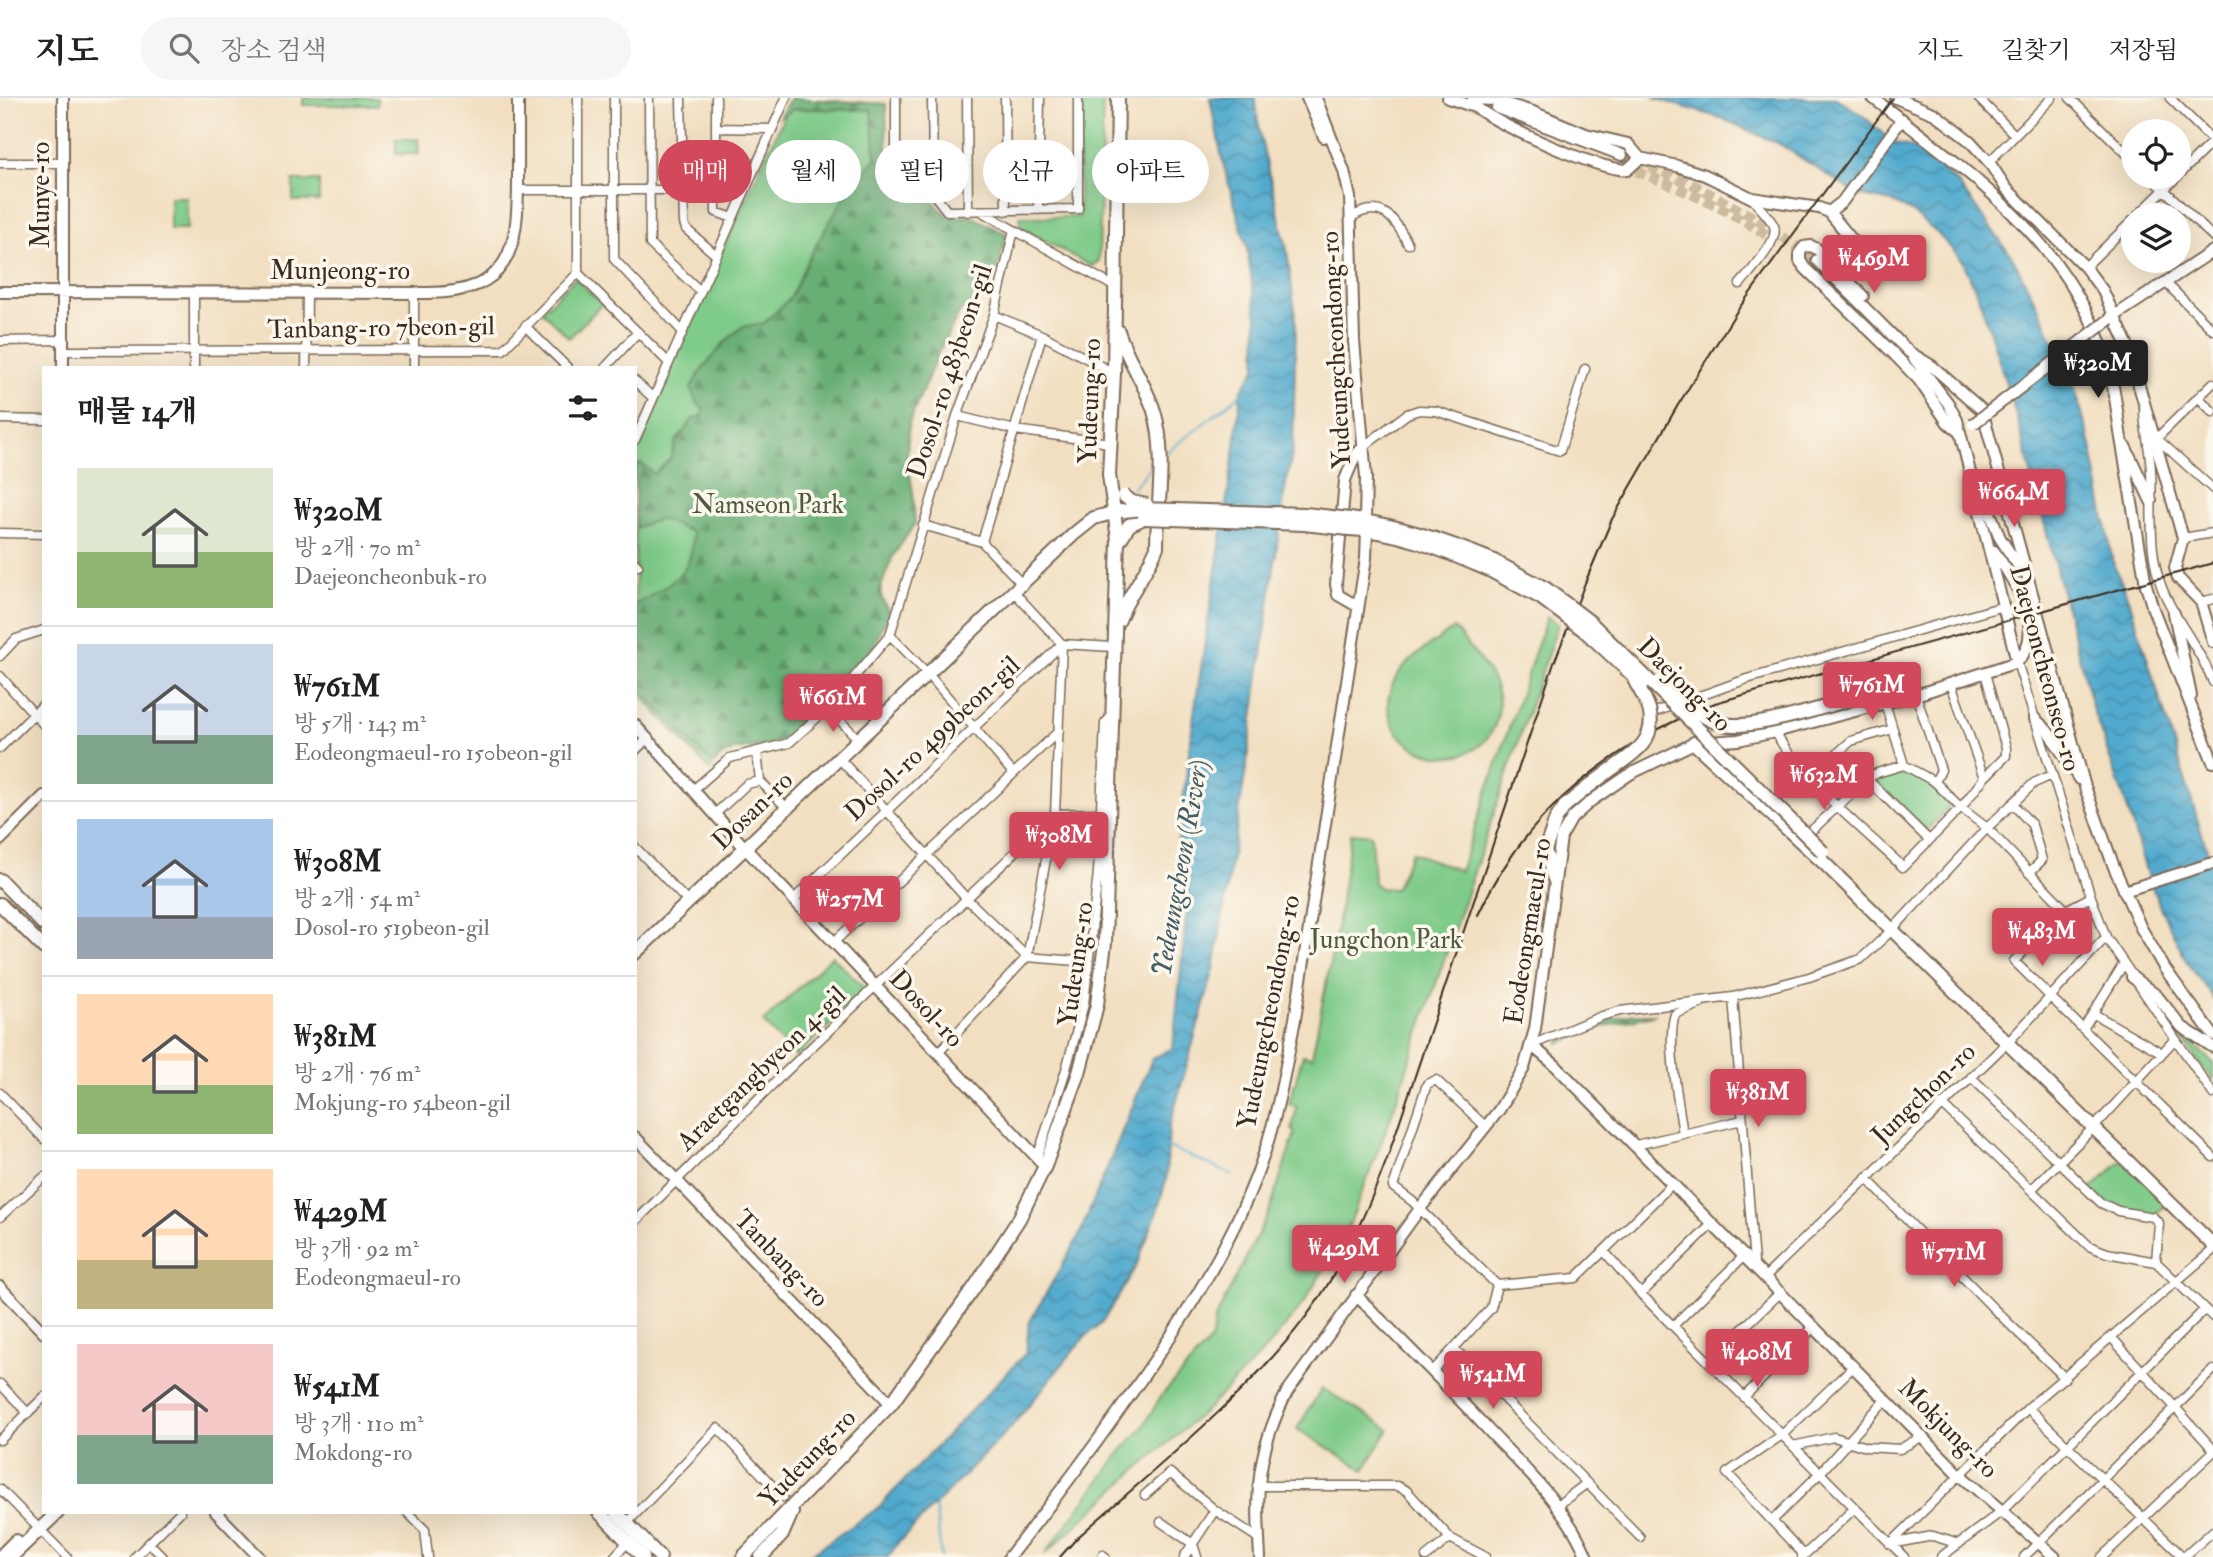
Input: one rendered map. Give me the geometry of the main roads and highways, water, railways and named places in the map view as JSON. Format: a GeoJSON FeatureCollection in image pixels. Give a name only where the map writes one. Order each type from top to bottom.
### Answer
{"type":"FeatureCollection","features":[{"type":"Feature","properties":{"kind":"main road","name":"Munye-ro"},"geometry":{"type":"LineString","coordinates":[[63,292],[64,98]]}},
{"type":"Feature","properties":{"kind":"main road","name":"Munjeong-ro"},"geometry":{"type":"LineString","coordinates":[[0,292],[444,293],[467,289],[481,283],[499,269],[508,255],[515,233],[518,98]]}},
{"type":"Feature","properties":{"kind":"main road","name":"Yudeung-ro"},"geometry":{"type":"LineString","coordinates":[[743,1557],[891,1404],[1019,1219],[1079,1073],[1097,1004],[1105,943],[1119,512],[1109,475],[1114,373],[1118,98]]}},
{"type":"Feature","properties":{"kind":"main road"},"geometry":{"type":"LineString","coordinates":[[1307,98],[1330,153],[1342,164]]}},
{"type":"Feature","properties":{"kind":"main road","name":"Yudeungcheondong-ro"},"geometry":{"type":"LineString","coordinates":[[1009,1557],[1060,1493],[1190,1309],[1229,1239],[1257,1172],[1281,1090],[1295,1019],[1366,558],[1366,477],[1354,341],[1350,197],[1342,164],[1316,98]]}},
{"type":"Feature","properties":{"kind":"main road"},"geometry":{"type":"LineString","coordinates":[[1448,98],[1493,100],[1533,112],[1586,134],[1628,145],[1640,158],[1704,175],[1752,198],[1797,204],[1829,212],[1867,259],[1864,270],[1857,272],[1832,263]]}},
{"type":"Feature","properties":{"kind":"main road"},"geometry":{"type":"LineString","coordinates":[[1873,98],[1968,166],[2068,251]]}},
{"type":"Feature","properties":{"kind":"main road"},"geometry":{"type":"LineString","coordinates":[[1896,98],[1918,102],[1970,141],[1989,162],[2006,188],[2085,267],[2127,344],[2183,538],[2175,568],[2178,578],[2201,602],[2213,642]]}},
{"type":"Feature","properties":{"kind":"main road"},"geometry":{"type":"LineString","coordinates":[[1472,101],[1488,116],[1593,162],[1627,170],[1640,158]]}},
{"type":"Feature","properties":{"kind":"main road"},"geometry":{"type":"LineString","coordinates":[[1472,101],[1621,160]]}},
{"type":"Feature","properties":{"kind":"main road"},"geometry":{"type":"LineString","coordinates":[[1829,212],[1842,202],[1902,120]]}},
{"type":"Feature","properties":{"kind":"main road"},"geometry":{"type":"LineString","coordinates":[[1939,147],[2026,228],[2066,277],[2092,322],[2108,366],[2146,585],[2213,762]]}},
{"type":"Feature","properties":{"kind":"main road"},"geometry":{"type":"LineString","coordinates":[[2213,251],[2113,317],[1973,424],[1959,432],[1948,403],[1909,352],[1874,308],[1817,248],[1804,247],[1800,252],[1909,352],[1932,366],[1982,410],[2028,582],[2085,787],[2141,929],[2165,969],[2213,1035]]}},
{"type":"Feature","properties":{"kind":"main road","name":"Daejeoncheonseo-ro"},"geometry":{"type":"LineString","coordinates":[[1809,262],[1919,380],[1948,423],[1959,432],[2017,662]]}},
{"type":"Feature","properties":{"kind":"main road"},"geometry":{"type":"LineString","coordinates":[[63,292],[63,366]]}},
{"type":"Feature","properties":{"kind":"main road"},"geometry":{"type":"LineString","coordinates":[[1114,642],[1124,606],[1151,563],[1157,547],[1159,472],[1159,433],[1153,409],[1123,348],[1115,319]]}},
{"type":"Feature","properties":{"kind":"main road"},"geometry":{"type":"LineString","coordinates":[[2120,437],[2151,501]]}},
{"type":"Feature","properties":{"kind":"main road"},"geometry":{"type":"LineString","coordinates":[[1357,606],[1338,594],[1336,584],[1345,480],[1355,456],[1363,447]]}},
{"type":"Feature","properties":{"kind":"main road"},"geometry":{"type":"LineString","coordinates":[[1109,475],[1124,496],[1132,502],[1179,510]]}},
{"type":"Feature","properties":{"kind":"main road"},"geometry":{"type":"LineString","coordinates":[[1975,493],[1991,515],[2000,538],[2028,582]]}},
{"type":"Feature","properties":{"kind":"main road","name":"Daejong-ro"},"geometry":{"type":"LineString","coordinates":[[1119,512],[1143,509],[1305,514],[1349,524]]}},
{"type":"Feature","properties":{"kind":"main road","name":"Daejong-ro"},"geometry":{"type":"LineString","coordinates":[[1119,512],[1144,518],[1400,527],[1434,537],[1490,565],[1585,631],[1635,672],[2213,1237]]}},
{"type":"Feature","properties":{"kind":"main road","name":"Dosan-ro"},"geometry":{"type":"LineString","coordinates":[[637,951],[1094,518],[1119,512]]}},
{"type":"Feature","properties":{"kind":"main road"},"geometry":{"type":"LineString","coordinates":[[1118,543],[1136,520],[1144,518]]}},
{"type":"Feature","properties":{"kind":"main road"},"geometry":{"type":"LineString","coordinates":[[1988,541],[2018,589],[2028,622],[2026,649],[2017,662]]}},
{"type":"Feature","properties":{"kind":"main road"},"geometry":{"type":"LineString","coordinates":[[2174,613],[2193,710]]}},
{"type":"Feature","properties":{"kind":"main road","name":"Eodeongmaeul-ro"},"geometry":{"type":"LineString","coordinates":[[1260,1557],[1258,1486],[1262,1453],[1287,1392],[1419,1210],[1499,1110],[1524,1068],[1531,1045],[1561,837],[1572,818],[1630,774],[1694,743],[1775,732],[1912,696],[2017,662]]}},
{"type":"Feature","properties":{"kind":"main road"},"geometry":{"type":"LineString","coordinates":[[1635,672],[1674,692],[1693,710],[1727,726],[1739,727],[1893,690],[1912,696]]}},
{"type":"Feature","properties":{"kind":"main road"},"geometry":{"type":"LineString","coordinates":[[1554,879],[1545,850],[1556,819],[1588,786],[1631,757],[1647,738],[1650,710],[1635,672]]}},
{"type":"Feature","properties":{"kind":"main road"},"geometry":{"type":"LineString","coordinates":[[2035,719],[2048,730],[2085,787]]}},
{"type":"Feature","properties":{"kind":"main road","name":"Dosol-ro"},"geometry":{"type":"LineString","coordinates":[[637,727],[745,848],[1041,1162]]}},
{"type":"Feature","properties":{"kind":"main road"},"geometry":{"type":"LineString","coordinates":[[1694,743],[1824,858],[1830,853],[1719,741]]}},
{"type":"Feature","properties":{"kind":"main road"},"geometry":{"type":"LineString","coordinates":[[0,840],[42,798]]}},
{"type":"Feature","properties":{"kind":"main road"},"geometry":{"type":"LineString","coordinates":[[2124,891],[2213,863]]}},
{"type":"Feature","properties":{"kind":"main road"},"geometry":{"type":"LineString","coordinates":[[0,880],[42,923]]}},
{"type":"Feature","properties":{"kind":"main road"},"geometry":{"type":"LineString","coordinates":[[0,904],[42,946]]}},
{"type":"Feature","properties":{"kind":"main road"},"geometry":{"type":"LineString","coordinates":[[2132,977],[2156,995],[2182,1027],[2213,1046]]}},
{"type":"Feature","properties":{"kind":"main road","name":"Mokjung-ro"},"geometry":{"type":"LineString","coordinates":[[1531,1045],[1555,1065],[1754,1263],[1959,1474],[2055,1557]]}},
{"type":"Feature","properties":{"kind":"main road","name":"Daejong-ro"},"geometry":{"type":"LineString","coordinates":[[2096,1125],[2213,1247]]}},
{"type":"Feature","properties":{"kind":"main road","name":"Tanbang-ro"},"geometry":{"type":"LineString","coordinates":[[637,1143],[677,1181],[891,1404]]}},
{"type":"Feature","properties":{"kind":"main road"},"geometry":{"type":"LineString","coordinates":[[0,1287],[42,1331]]}},
{"type":"Feature","properties":{"kind":"main road"},"geometry":{"type":"LineString","coordinates":[[1356,1295],[1433,1371],[1558,1505],[1587,1557]]}},
{"type":"Feature","properties":{"kind":"main road"},"geometry":{"type":"LineString","coordinates":[[761,1557],[782,1535],[795,1503]]}},
{"type":"Feature","properties":{"kind":"main road"},"geometry":{"type":"LineString","coordinates":[[11,1557],[45,1514]]}},
{"type":"Feature","properties":{"kind":"main road"},"geometry":{"type":"LineString","coordinates":[[0,1557],[55,1514]]}},
{"type":"Feature","properties":{"kind":"main road"},"geometry":{"type":"LineString","coordinates":[[218,1514],[260,1557]]}},
{"type":"Feature","properties":{"kind":"main road"},"geometry":{"type":"LineString","coordinates":[[601,1514],[643,1557]]}},
{"type":"Feature","properties":{"kind":"main road"},"geometry":{"type":"LineString","coordinates":[[619,1514],[660,1557]]}},
{"type":"Feature","properties":{"kind":"water"},"geometry":{"type":"Polygon","coordinates":[[[1210,98],[1255,98],[1260,135],[1287,250],[1296,320],[1293,449],[1214,969],[1169,1128],[1166,1180],[1136,1266],[1103,1321],[1083,1339],[1011,1427],[899,1542],[888,1557],[807,1557],[878,1508],[1026,1353],[1029,1323],[1079,1236],[1152,1059],[1173,1048],[1190,880],[1177,849],[1241,391],[1256,368],[1257,317],[1247,248],[1223,163],[1210,98]]]}},
{"type":"Feature","properties":{"kind":"water"},"geometry":{"type":"Polygon","coordinates":[[[1653,98],[1836,98],[1861,114],[1892,142],[1913,148],[1932,159],[1959,185],[2013,258],[2075,389],[2091,445],[2113,562],[2130,603],[2213,871],[2213,998],[2186,960],[2146,871],[2093,710],[2016,415],[1981,303],[1963,261],[1937,233],[1913,213],[1892,202],[1858,195],[1781,145],[1721,118],[1653,98]]]}},
{"type":"Feature","properties":{"kind":"waterway"},"geometry":{"type":"LineString","coordinates":[[1166,453],[1241,394]]}},
{"type":"Feature","properties":{"kind":"waterway"},"geometry":{"type":"LineString","coordinates":[[1132,489],[1156,461]]}},
{"type":"Feature","properties":{"kind":"waterway"},"geometry":{"type":"LineString","coordinates":[[1166,1146],[1233,1175]]}},
{"type":"Feature","properties":{"kind":"waterway"},"geometry":{"type":"LineString","coordinates":[[935,1502],[941,1557]]}},
{"type":"Feature","properties":{"kind":"tunnel"},"geometry":{"type":"LineString","coordinates":[[1622,155],[1694,185],[1751,216],[1817,260]]}},
{"type":"Feature","properties":{"kind":"tunnel"},"geometry":{"type":"LineString","coordinates":[[1622,166],[1699,198],[1736,216],[1771,238]]}},
{"type":"Feature","properties":{"kind":"railway"},"geometry":{"type":"LineString","coordinates":[[1060,1557],[1077,1538],[1243,1389],[1301,1323],[1343,1258],[1387,1159],[1554,663],[1612,519],[1678,405],[1737,311],[1893,98]]}},
{"type":"Feature","properties":{"kind":"railway"},"geometry":{"type":"LineString","coordinates":[[1478,915],[1509,860],[1546,813],[1591,773],[1669,724],[1715,703],[2213,563]]}},
{"type":"Feature","properties":{"kind":"park label","name":"Namseon Park"},"geometry":{"type":"Point","coordinates":[768,504]}},
{"type":"Feature","properties":{"kind":"park label","name":"Jungchon Park"},"geometry":{"type":"Point","coordinates":[1386,939]}},
{"type":"Feature","properties":{"kind":"water label","name":"Yedeungcheon (River)"},"geometry":{"type":"Point","coordinates":[1179,868]}}]}
